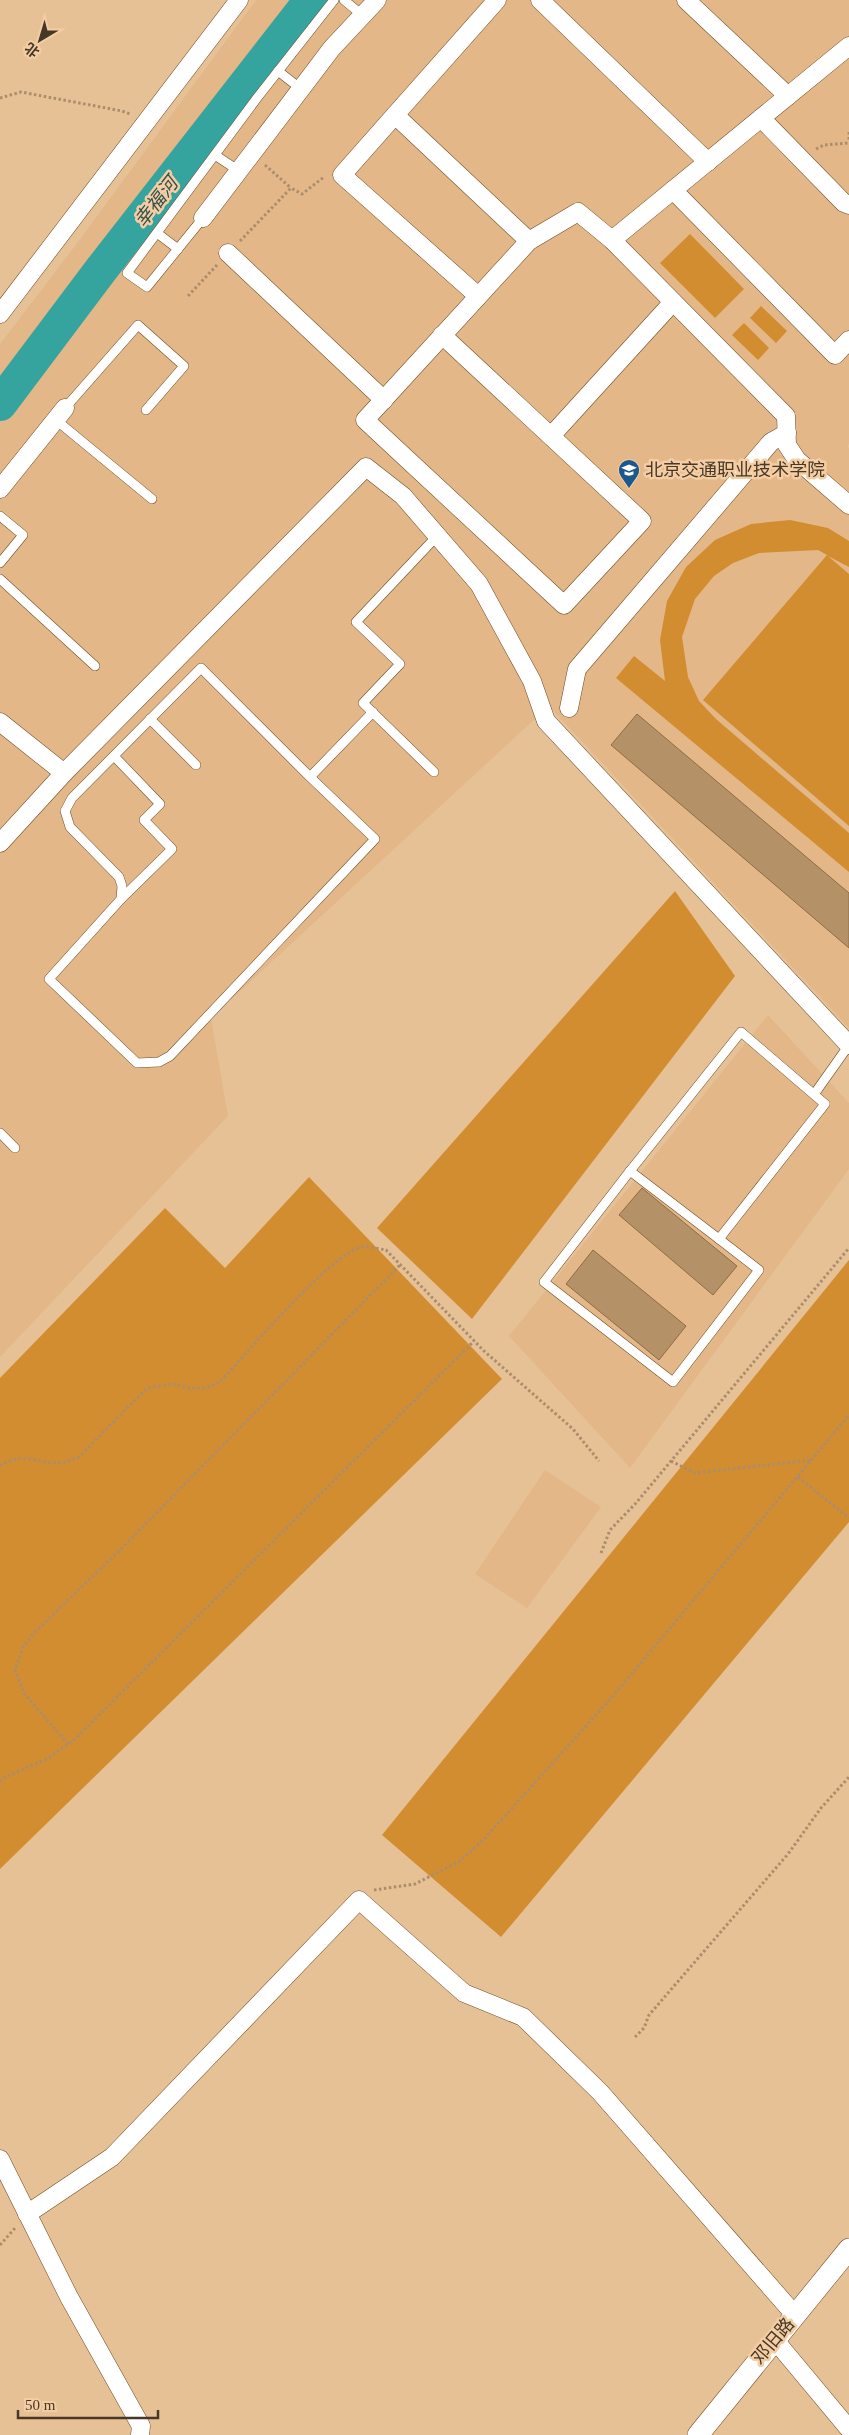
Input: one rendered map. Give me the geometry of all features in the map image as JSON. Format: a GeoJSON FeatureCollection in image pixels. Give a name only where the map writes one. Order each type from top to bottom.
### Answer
{"type":"FeatureCollection","features":[{"type":"Feature","properties":{"kind":"street"},"geometry":{"type":"LineString","coordinates":[[0,314],[239,0]]}},
{"type":"Feature","properties":{"kind":"street"},"geometry":{"type":"LineString","coordinates":[[203,218],[332,48],[376,0]]}},
{"type":"Feature","properties":{"kind":"street"},"geometry":{"type":"LineString","coordinates":[[478,296],[342,175],[497,0]]}},
{"type":"Feature","properties":{"kind":"street"},"geometry":{"type":"LineString","coordinates":[[540,0],[708,162]]}},
{"type":"Feature","properties":{"kind":"street"},"geometry":{"type":"LineString","coordinates":[[686,0],[788,96]]}},
{"type":"Feature","properties":{"kind":"street"},"geometry":{"type":"LineString","coordinates":[[612,240],[849,46]]}},
{"type":"Feature","properties":{"kind":"street"},"geometry":{"type":"LineString","coordinates":[[395,115],[529,241]]}},
{"type":"Feature","properties":{"kind":"street"},"geometry":{"type":"LineString","coordinates":[[762,118],[844,203],[849,205]]}},
{"type":"Feature","properties":{"kind":"street"},"geometry":{"type":"LineString","coordinates":[[673,190],[835,355],[849,340]]}},
{"type":"Feature","properties":{"kind":"street"},"geometry":{"type":"LineString","coordinates":[[442,335],[642,522],[564,605],[365,420],[442,335],[529,241],[578,212],[612,240],[786,416],[787,446],[797,460],[849,505]]}},
{"type":"Feature","properties":{"kind":"street"},"geometry":{"type":"LineString","coordinates":[[228,253],[384,400]]}},
{"type":"Feature","properties":{"kind":"street"},"geometry":{"type":"LineString","coordinates":[[551,436],[673,302]]}},
{"type":"Feature","properties":{"kind":"street"},"geometry":{"type":"LineString","coordinates":[[0,490],[60,414]]}},
{"type":"Feature","properties":{"kind":"street"},"geometry":{"type":"LineString","coordinates":[[569,708],[577,670],[770,442],[787,433]]}},
{"type":"Feature","properties":{"kind":"street"},"geometry":{"type":"LineString","coordinates":[[0,843],[64,773],[366,467],[403,496],[479,584],[532,681],[546,720],[849,1045]]}},
{"type":"Feature","properties":{"kind":"street"},"geometry":{"type":"LineString","coordinates":[[0,722],[64,773]]}},
{"type":"Feature","properties":{"kind":"street"},"geometry":{"type":"LineString","coordinates":[[27,2214],[112,2158],[358,1900],[464,1992],[523,2017],[600,2092],[795,2315]]}},
{"type":"Feature","properties":{"kind":"street"},"geometry":{"type":"LineString","coordinates":[[0,2159],[69,2297],[141,2426],[140,2435]]}},
{"type":"Feature","properties":{"kind":"street","name":"邓旧路"},"geometry":{"type":"LineString","coordinates":[[698,2435],[774,2339],[849,2249]]}},
{"type":"Feature","properties":{"kind":"street"},"geometry":{"type":"LineString","coordinates":[[774,2339],[849,2429]]}},
{"type":"Feature","properties":{"kind":"lane"},"geometry":{"type":"LineString","coordinates":[[203,218],[147,287],[127,273],[278,71],[334,0]]}},
{"type":"Feature","properties":{"kind":"lane"},"geometry":{"type":"LineString","coordinates":[[344,0],[362,15]]}},
{"type":"Feature","properties":{"kind":"lane"},"geometry":{"type":"LineString","coordinates":[[278,71],[301,89]]}},
{"type":"Feature","properties":{"kind":"lane"},"geometry":{"type":"LineString","coordinates":[[215,155],[239,171]]}},
{"type":"Feature","properties":{"kind":"lane"},"geometry":{"type":"LineString","coordinates":[[157,233],[178,249]]}},
{"type":"Feature","properties":{"kind":"lane"},"geometry":{"type":"LineString","coordinates":[[146,410],[184,366],[138,325],[60,414],[152,499]]}},
{"type":"Feature","properties":{"kind":"lane"},"geometry":{"type":"LineString","coordinates":[[0,516],[23,535],[0,563]]}},
{"type":"Feature","properties":{"kind":"lane"},"geometry":{"type":"LineString","coordinates":[[434,772],[363,703],[400,664],[356,622],[437,536]]}},
{"type":"Feature","properties":{"kind":"lane"},"geometry":{"type":"LineString","coordinates":[[0,579],[95,666]]}},
{"type":"Feature","properties":{"kind":"lane"},"geometry":{"type":"LineString","coordinates":[[114,756],[160,804],[144,820],[172,849],[121,899],[49,979],[136,1063],[159,1062],[170,1056],[375,839],[201,668],[72,798],[65,811],[70,827],[119,877],[121,899]]}},
{"type":"Feature","properties":{"kind":"lane"},"geometry":{"type":"LineString","coordinates":[[310,777],[373,712]]}},
{"type":"Feature","properties":{"kind":"lane"},"geometry":{"type":"LineString","coordinates":[[150,719],[196,765]]}},
{"type":"Feature","properties":{"kind":"lane"},"geometry":{"type":"LineString","coordinates":[[630,1171],[759,1270],[673,1382],[544,1282],[630,1171],[742,1032],[825,1104],[719,1239]]}},
{"type":"Feature","properties":{"kind":"lane"},"geometry":{"type":"LineString","coordinates":[[814,1093],[849,1045]]}},
{"type":"Feature","properties":{"kind":"lane"},"geometry":{"type":"LineString","coordinates":[[0,1133],[15,1148]]}},
{"type":"Feature","properties":{"kind":"path"},"geometry":{"type":"LineString","coordinates":[[0,98],[21,92],[122,111],[146,122]]}},
{"type":"Feature","properties":{"kind":"path"},"geometry":{"type":"LineString","coordinates":[[799,156],[824,145],[849,142],[849,132]]}},
{"type":"Feature","properties":{"kind":"path"},"geometry":{"type":"LineString","coordinates":[[252,153],[291,188],[302,194],[326,175],[342,175]]}},
{"type":"Feature","properties":{"kind":"path"},"geometry":{"type":"LineString","coordinates":[[188,296],[291,188]]}},
{"type":"Feature","properties":{"kind":"path"},"geometry":{"type":"LineString","coordinates":[[0,1466],[15,1458],[36,1459],[54,1464],[71,1461],[80,1456],[147,1388],[175,1384],[189,1388],[204,1388],[220,1382],[312,1283],[345,1254],[362,1247],[386,1250],[474,1341],[573,1429],[599,1461]]}},
{"type":"Feature","properties":{"kind":"path"},"geometry":{"type":"LineString","coordinates":[[601,1553],[610,1530],[636,1503],[849,1248]]}},
{"type":"Feature","properties":{"kind":"path"},"geometry":{"type":"LineString","coordinates":[[68,1744],[24,1693],[15,1670],[23,1647],[35,1632],[122,1548],[400,1265]]}},
{"type":"Feature","properties":{"kind":"path"},"geometry":{"type":"LineString","coordinates":[[0,1782],[5,1777],[47,1759],[68,1744],[474,1341]]}},
{"type":"Feature","properties":{"kind":"path"},"geometry":{"type":"LineString","coordinates":[[358,1900],[378,1888],[414,1884],[460,1861],[485,1838],[614,1696],[849,1415]]}},
{"type":"Feature","properties":{"kind":"path"},"geometry":{"type":"LineString","coordinates":[[671,1461],[695,1473],[813,1460]]}},
{"type":"Feature","properties":{"kind":"path"},"geometry":{"type":"LineString","coordinates":[[798,1477],[849,1518]]}},
{"type":"Feature","properties":{"kind":"path"},"geometry":{"type":"LineString","coordinates":[[635,2038],[644,2028],[649,2015],[788,1854],[821,1808],[849,1777]]}},
{"type":"Feature","properties":{"kind":"shaded area"},"geometry":{"type":"Polygon","coordinates":[[[256,0],[849,0],[849,444],[847,446],[849,448],[849,1028],[549,706],[211,1018],[228,1116],[0,1357],[0,344],[75,246],[256,0]]]}},
{"type":"Feature","properties":{"kind":"shaded area"},"geometry":{"type":"Polygon","coordinates":[[[690,234],[744,289],[715,318],[660,263],[690,234]]]}},
{"type":"Feature","properties":{"kind":"shaded area"},"geometry":{"type":"Polygon","coordinates":[[[761,306],[787,331],[776,343],[750,318],[761,306]]]}},
{"type":"Feature","properties":{"kind":"shaded area"},"geometry":{"type":"Polygon","coordinates":[[[744,323],[769,348],[758,360],[732,335],[744,323]]]}},
{"type":"Feature","properties":{"kind":"shaded area"},"geometry":{"type":"Polygon","coordinates":[[[790,520],[828,528],[849,541],[849,567],[828,556],[849,574],[849,826],[703,700],[827,555],[818,550],[759,553],[733,563],[714,576],[695,599],[682,637],[688,677],[699,701],[716,719],[849,833],[849,872],[616,678],[634,656],[665,681],[660,640],[667,601],[686,567],[715,540],[751,524],[790,520]]]}},
{"type":"Feature","properties":{"kind":"shaded area"},"geometry":{"type":"Polygon","coordinates":[[[675,891],[735,976],[472,1319],[377,1228],[675,891]]]}},
{"type":"Feature","properties":{"kind":"shaded area"},"geometry":{"type":"Polygon","coordinates":[[[768,1015],[849,1103],[849,1169],[630,1468],[509,1336],[768,1015]]]}},
{"type":"Feature","properties":{"kind":"shaded area"},"geometry":{"type":"Polygon","coordinates":[[[309,1177],[502,1379],[0,1869],[0,1378],[165,1208],[225,1268],[309,1177]]]}},
{"type":"Feature","properties":{"kind":"shaded area"},"geometry":{"type":"Polygon","coordinates":[[[849,1260],[849,1522],[501,1937],[382,1835],[849,1260]]]}},
{"type":"Feature","properties":{"kind":"shaded area"},"geometry":{"type":"Polygon","coordinates":[[[545,1470],[601,1507],[527,1608],[475,1574],[545,1470]]]}},
{"type":"Feature","properties":{"kind":"building"},"geometry":{"type":"Polygon","coordinates":[[[637,714],[849,893],[849,948],[611,745],[637,714]]]}},
{"type":"Feature","properties":{"kind":"building"},"geometry":{"type":"Polygon","coordinates":[[[642,1188],[737,1266],[713,1295],[619,1215],[642,1188]]]}},
{"type":"Feature","properties":{"kind":"building"},"geometry":{"type":"Polygon","coordinates":[[[593,1250],[686,1326],[659,1360],[566,1284],[593,1250]]]}},
{"type":"Feature","properties":{"kind":"waterway","name":"幸福河"},"geometry":{"type":"LineString","coordinates":[[0,404],[100,271],[311,0]]}},
{"type":"Feature","properties":{"kind":"place","name":"北京交通职业技术学院"},"geometry":{"type":"Point","coordinates":[629,489]}}]}
